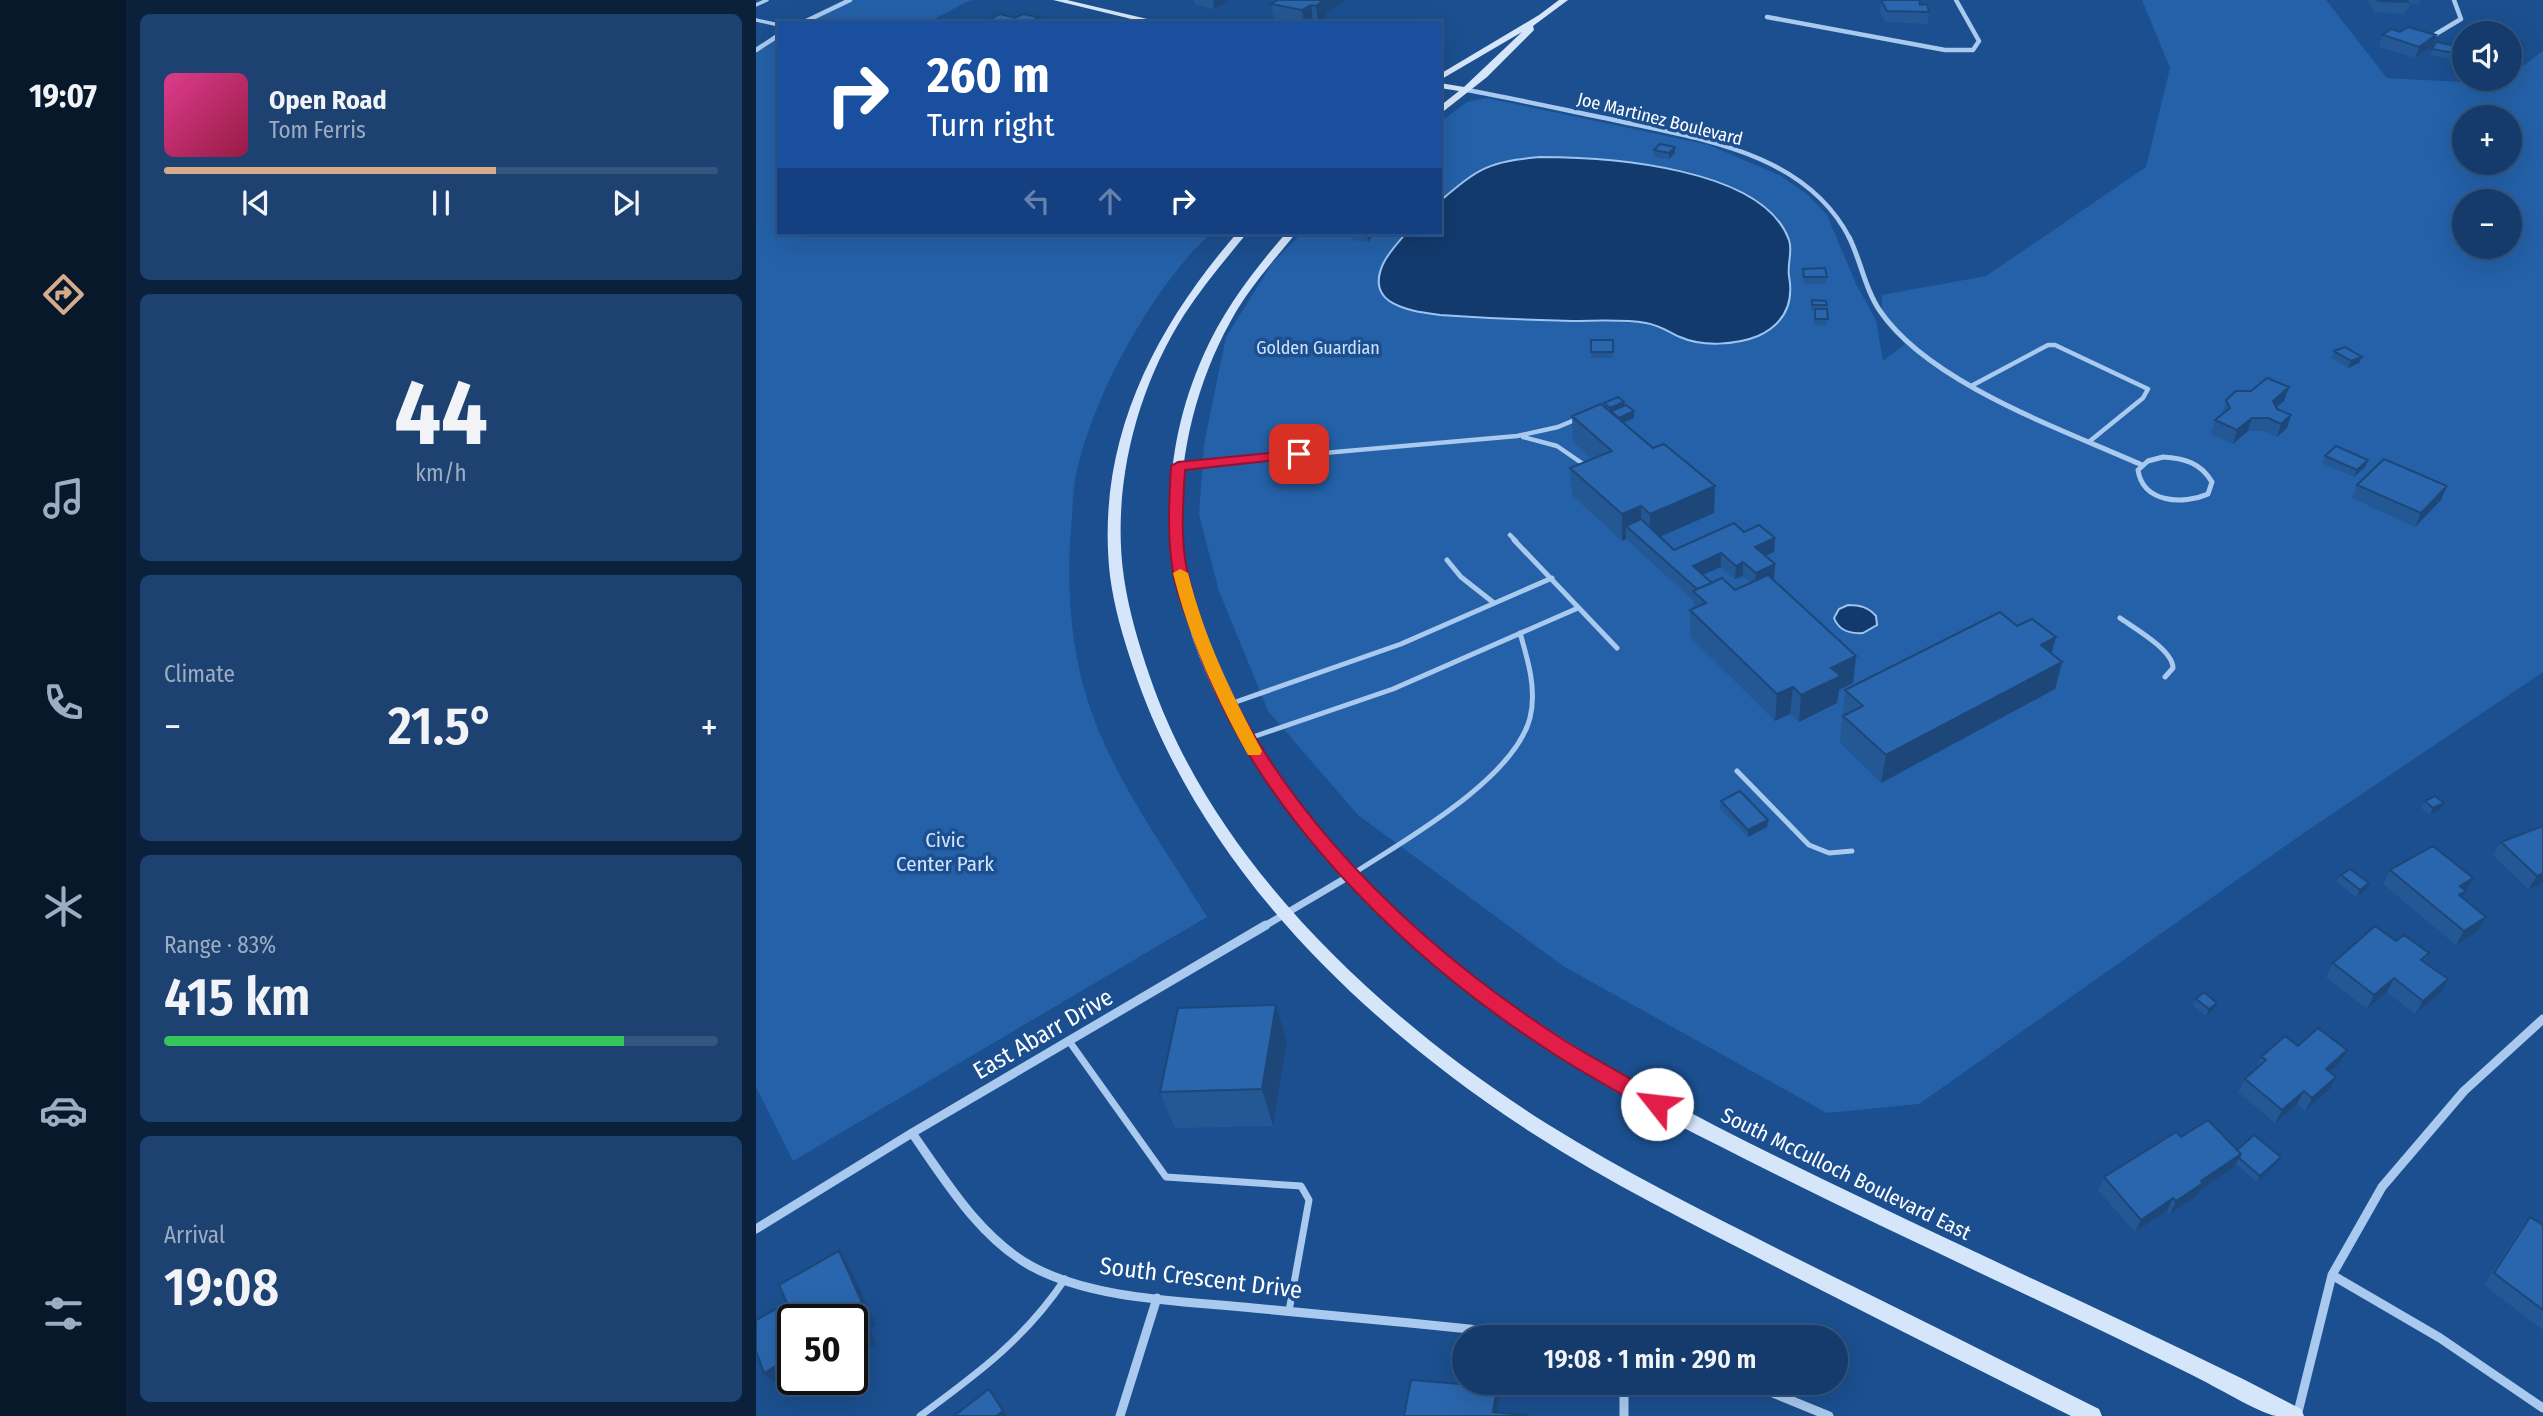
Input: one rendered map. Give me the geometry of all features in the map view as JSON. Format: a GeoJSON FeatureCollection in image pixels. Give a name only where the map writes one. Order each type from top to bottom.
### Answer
{"type":"FeatureCollection","features":[{"type":"Feature","properties":{"kind":"main road"},"geometry":{"type":"LineString","coordinates":[[1057,0],[1151,21]]}},
{"type":"Feature","properties":{"kind":"main road"},"geometry":{"type":"LineString","coordinates":[[1442,109],[1467,90],[1542,17],[1564,0]]}},
{"type":"Feature","properties":{"kind":"main road"},"geometry":{"type":"LineString","coordinates":[[1442,77],[1542,17]]}},
{"type":"Feature","properties":{"kind":"main road"},"geometry":{"type":"LineString","coordinates":[[1442,85],[1467,90]]}},
{"type":"Feature","properties":{"kind":"main road"},"geometry":{"type":"LineString","coordinates":[[1239,235],[1202,280],[1173,322],[1139,393],[1118,478],[1114,562],[1117,588],[1133,653],[1167,738],[1212,819],[1232,848],[1286,914],[1367,995],[1411,1034],[1507,1106],[1666,1200],[2092,1416]]}},
{"type":"Feature","properties":{"kind":"main road","name":"South McCulloch Boulevard East"},"geometry":{"type":"LineString","coordinates":[[1289,235],[1261,267],[1223,325],[1194,392],[1178,466],[1175,526],[1181,575],[1198,635],[1247,739],[1297,814],[1351,875],[1428,949],[1469,984],[1603,1074],[1708,1132],[2296,1416]]}},
{"type":"Feature","properties":{"kind":"street"},"geometry":{"type":"LineString","coordinates":[[806,21],[850,0]]}},
{"type":"Feature","properties":{"kind":"street"},"geometry":{"type":"LineString","coordinates":[[1767,17],[1945,50],[1973,50],[1979,41],[1956,0]]}},
{"type":"Feature","properties":{"kind":"street"},"geometry":{"type":"LineString","coordinates":[[2436,34],[2461,19],[2454,0]]}},
{"type":"Feature","properties":{"kind":"street"},"geometry":{"type":"LineString","coordinates":[[756,50],[777,36]]}},
{"type":"Feature","properties":{"kind":"street","name":"Joe Martinez Boulevard"},"geometry":{"type":"LineString","coordinates":[[1467,90],[1705,140],[1751,155],[1790,174],[1821,198],[1843,224],[1882,314],[1917,348],[1973,385],[2142,465]]}},
{"type":"Feature","properties":{"kind":"street"},"geometry":{"type":"LineString","coordinates":[[2163,457],[2192,462],[2209,474],[2212,486],[2208,494],[2194,500],[2163,498],[2142,485],[2138,475],[2142,465],[2163,457]]}},
{"type":"Feature","properties":{"kind":"street","name":"East Abarr Drive"},"geometry":{"type":"LineString","coordinates":[[756,1229],[912,1133],[1351,875]]}},
{"type":"Feature","properties":{"kind":"street"},"geometry":{"type":"LineString","coordinates":[[2296,1416],[2332,1275],[2382,1187],[2464,1091],[2543,1019]]}},
{"type":"Feature","properties":{"kind":"street","name":"South Crescent Drive"},"geometry":{"type":"LineString","coordinates":[[912,1133],[953,1191],[983,1226],[1028,1264],[1065,1279],[1093,1287],[1157,1297],[1452,1327]]}},
{"type":"Feature","properties":{"kind":"street"},"geometry":{"type":"LineString","coordinates":[[2332,1275],[2392,1307],[2487,1368],[2543,1408]]}},
{"type":"Feature","properties":{"kind":"street"},"geometry":{"type":"LineString","coordinates":[[1120,1416],[1157,1297]]}},
{"type":"Feature","properties":{"kind":"street"},"geometry":{"type":"LineString","coordinates":[[1624,1395],[1624,1416]]}},
{"type":"Feature","properties":{"kind":"street"},"geometry":{"type":"LineString","coordinates":[[1778,1395],[1829,1416]]}},
{"type":"Feature","properties":{"kind":"lane"},"geometry":{"type":"LineString","coordinates":[[756,5],[768,0]]}},
{"type":"Feature","properties":{"kind":"lane"},"geometry":{"type":"LineString","coordinates":[[756,19],[777,24]]}},
{"type":"Feature","properties":{"kind":"lane"},"geometry":{"type":"LineString","coordinates":[[1973,385],[2048,345],[2055,345],[2148,388],[2143,398],[2090,441]]}},
{"type":"Feature","properties":{"kind":"lane"},"geometry":{"type":"LineString","coordinates":[[1178,466],[1517,436],[1558,427],[1584,415]]}},
{"type":"Feature","properties":{"kind":"lane"},"geometry":{"type":"LineString","coordinates":[[1517,436],[1566,449],[1591,470]]}},
{"type":"Feature","properties":{"kind":"lane"},"geometry":{"type":"LineString","coordinates":[[1510,535],[1617,648]]}},
{"type":"Feature","properties":{"kind":"lane"},"geometry":{"type":"LineString","coordinates":[[1447,560],[1461,577],[1494,603]]}},
{"type":"Feature","properties":{"kind":"lane"},"geometry":{"type":"LineString","coordinates":[[1229,705],[1369,657],[1552,578]]}},
{"type":"Feature","properties":{"kind":"lane"},"geometry":{"type":"LineString","coordinates":[[1247,739],[1393,689],[1578,608]]}},
{"type":"Feature","properties":{"kind":"lane"},"geometry":{"type":"LineString","coordinates":[[2120,618],[2170,656],[2172,668],[2165,677]]}},
{"type":"Feature","properties":{"kind":"lane"},"geometry":{"type":"LineString","coordinates":[[1351,875],[1423,828],[1489,778],[1510,758],[1527,726],[1532,703],[1529,660],[1520,633]]}},
{"type":"Feature","properties":{"kind":"lane"},"geometry":{"type":"LineString","coordinates":[[1737,771],[1810,845],[1829,853],[1852,852]]}},
{"type":"Feature","properties":{"kind":"lane"},"geometry":{"type":"LineString","coordinates":[[1069,1041],[1166,1177],[1301,1186],[1308,1200],[1289,1311]]}},
{"type":"Feature","properties":{"kind":"lane"},"geometry":{"type":"LineString","coordinates":[[920,1416],[1006,1353],[1046,1309],[1065,1279]]}},
{"type":"Feature","properties":{"kind":"green space"},"geometry":{"type":"Polygon","coordinates":[[[850,0],[971,0],[930,21],[806,21],[850,0]]]}},
{"type":"Feature","properties":{"kind":"green space","name":"Golden Guardian"},"geometry":{"type":"Polygon","coordinates":[[[2142,0],[2326,0],[2387,78],[2452,81],[2452,91],[2522,91],[2522,67],[2543,51],[2543,672],[2298,837],[1919,1104],[1827,1113],[1563,966],[1358,815],[1268,711],[1219,591],[1199,515],[1204,444],[1226,337],[1273,262],[1300,235],[1404,235],[1382,265],[1476,318],[1649,323],[1683,338],[1792,293],[1787,266],[1791,242],[1742,193],[1721,182],[1692,173],[1659,166],[1586,158],[1521,159],[1481,169],[1442,199],[1442,121],[1467,102],[1487,98],[1709,145],[1781,176],[1808,195],[1827,215],[1856,284],[1876,320],[1883,361],[1909,341],[1882,314],[1882,295],[1986,276],[2146,167],[2170,68],[2142,0]]]}},
{"type":"Feature","properties":{"kind":"green space","name":"Civic Center Park"},"geometry":{"type":"Polygon","coordinates":[[[777,36],[777,235],[1209,235],[1167,283],[1147,313],[1096,411],[1075,480],[1069,564],[1073,635],[1089,705],[1112,761],[1127,788],[1207,917],[793,1161],[756,1087],[756,50],[777,36]]]}},
{"type":"Feature","properties":{"kind":"shaded area"},"geometry":{"type":"Polygon","coordinates":[[[1540,157],[1641,164],[1680,171],[1749,196],[1774,215],[1789,240],[1790,295],[1785,312],[1775,325],[1758,336],[1729,343],[1709,343],[1689,340],[1646,323],[1440,315],[1405,308],[1385,298],[1380,289],[1379,278],[1383,264],[1404,235],[1442,235],[1442,199],[1476,173],[1508,161],[1540,157]]]}},
{"type":"Feature","properties":{"kind":"shaded area"},"geometry":{"type":"Polygon","coordinates":[[[1848,605],[1870,610],[1876,616],[1877,625],[1863,633],[1842,629],[1834,618],[1839,609],[1848,605]]]}},
{"type":"Feature","properties":{"kind":"building"},"geometry":{"type":"Polygon","coordinates":[[[1278,0],[1324,0],[1316,6],[1311,5],[1302,10],[1271,4],[1278,0]]]}},
{"type":"Feature","properties":{"kind":"building"},"geometry":{"type":"Polygon","coordinates":[[[1881,0],[1919,0],[1920,5],[1927,4],[1929,12],[1887,11],[1881,0]]]}},
{"type":"Feature","properties":{"kind":"building"},"geometry":{"type":"Polygon","coordinates":[[[2407,0],[2408,2],[2378,1],[2407,0]]]}},
{"type":"Feature","properties":{"kind":"building"},"geometry":{"type":"Polygon","coordinates":[[[1000,14],[1015,18],[1023,14],[1038,17],[1031,21],[988,21],[1000,14]]]}},
{"type":"Feature","properties":{"kind":"building"},"geometry":{"type":"Polygon","coordinates":[[[2408,27],[2436,35],[2419,47],[2383,35],[2391,29],[2400,32],[2408,27]]]}},
{"type":"Feature","properties":{"kind":"building"},"geometry":{"type":"Polygon","coordinates":[[[2436,42],[2452,45],[2452,53],[2432,49],[2436,42]]]}},
{"type":"Feature","properties":{"kind":"building"},"geometry":{"type":"Polygon","coordinates":[[[1660,144],[1675,147],[1669,153],[1654,150],[1660,144]]]}},
{"type":"Feature","properties":{"kind":"building"},"geometry":{"type":"Polygon","coordinates":[[[1825,268],[1827,277],[1804,277],[1803,269],[1825,268]]]}},
{"type":"Feature","properties":{"kind":"building"},"geometry":{"type":"Polygon","coordinates":[[[1812,300],[1826,301],[1827,305],[1812,305],[1812,300]]]}},
{"type":"Feature","properties":{"kind":"building"},"geometry":{"type":"Polygon","coordinates":[[[1815,309],[1827,309],[1828,319],[1815,319],[1815,309]]]}},
{"type":"Feature","properties":{"kind":"building"},"geometry":{"type":"Polygon","coordinates":[[[1591,340],[1613,340],[1613,352],[1591,352],[1591,340]]]}},
{"type":"Feature","properties":{"kind":"building"},"geometry":{"type":"Polygon","coordinates":[[[2345,347],[2362,357],[2351,361],[2334,351],[2345,347]]]}},
{"type":"Feature","properties":{"kind":"building"},"geometry":{"type":"Polygon","coordinates":[[[2267,378],[2289,387],[2273,401],[2277,409],[2291,415],[2281,424],[2268,418],[2252,418],[2237,430],[2215,420],[2230,408],[2226,400],[2236,391],[2251,391],[2267,378]]]}},
{"type":"Feature","properties":{"kind":"building"},"geometry":{"type":"Polygon","coordinates":[[[1618,397],[1624,402],[1610,408],[1604,403],[1618,397]]]}},
{"type":"Feature","properties":{"kind":"building"},"geometry":{"type":"Polygon","coordinates":[[[1601,404],[1653,448],[1664,444],[1715,486],[1650,514],[1641,506],[1622,514],[1570,468],[1612,451],[1572,416],[1601,404]]]}},
{"type":"Feature","properties":{"kind":"building"},"geometry":{"type":"Polygon","coordinates":[[[1626,405],[1634,411],[1619,418],[1611,411],[1626,405]]]}},
{"type":"Feature","properties":{"kind":"building"},"geometry":{"type":"Polygon","coordinates":[[[2336,446],[2368,460],[2357,470],[2325,456],[2336,446]]]}},
{"type":"Feature","properties":{"kind":"building"},"geometry":{"type":"Polygon","coordinates":[[[2384,459],[2447,486],[2421,513],[2357,485],[2384,459]]]}},
{"type":"Feature","properties":{"kind":"building"},"geometry":{"type":"Polygon","coordinates":[[[1641,519],[1674,550],[1734,523],[1744,532],[1759,525],[1775,538],[1755,547],[1775,564],[1756,573],[1743,562],[1736,566],[1721,553],[1693,566],[1712,583],[1697,589],[1626,526],[1641,519]]]}},
{"type":"Feature","properties":{"kind":"building"},"geometry":{"type":"Polygon","coordinates":[[[1768,575],[1856,656],[1831,668],[1841,676],[1801,695],[1793,687],[1777,694],[1690,610],[1706,603],[1693,591],[1722,578],[1735,590],[1768,575]]]}},
{"type":"Feature","properties":{"kind":"building"},"geometry":{"type":"Polygon","coordinates":[[[2000,612],[2017,626],[2032,619],[2056,637],[2041,645],[2062,662],[1886,755],[1843,716],[1863,706],[1845,690],[2000,612]]]}},
{"type":"Feature","properties":{"kind":"building"},"geometry":{"type":"Polygon","coordinates":[[[1740,791],[1768,820],[1748,830],[1721,801],[1740,791]]]}},
{"type":"Feature","properties":{"kind":"building"},"geometry":{"type":"Polygon","coordinates":[[[2435,796],[2444,803],[2433,808],[2425,801],[2435,796]]]}},
{"type":"Feature","properties":{"kind":"building"},"geometry":{"type":"Polygon","coordinates":[[[2543,826],[2543,873],[2537,876],[2501,842],[2543,826]]]}},
{"type":"Feature","properties":{"kind":"building"},"geometry":{"type":"Polygon","coordinates":[[[2433,846],[2473,878],[2460,886],[2466,891],[2459,895],[2486,917],[2464,931],[2390,870],[2433,846]]]}},
{"type":"Feature","properties":{"kind":"building"},"geometry":{"type":"Polygon","coordinates":[[[2350,869],[2369,883],[2360,890],[2341,875],[2350,869]]]}},
{"type":"Feature","properties":{"kind":"building"},"geometry":{"type":"Polygon","coordinates":[[[2375,926],[2396,941],[2404,935],[2429,953],[2421,960],[2448,979],[2423,1001],[2394,978],[2374,995],[2333,963],[2375,926]]]}},
{"type":"Feature","properties":{"kind":"building"},"geometry":{"type":"Polygon","coordinates":[[[2204,992],[2217,1003],[2209,1009],[2196,999],[2204,992]]]}},
{"type":"Feature","properties":{"kind":"building"},"geometry":{"type":"Polygon","coordinates":[[[1276,1005],[1262,1089],[1160,1092],[1178,1008],[1276,1005]]]}},
{"type":"Feature","properties":{"kind":"building"},"geometry":{"type":"Polygon","coordinates":[[[2318,1028],[2347,1050],[2326,1069],[2336,1077],[2312,1098],[2304,1091],[2282,1110],[2245,1079],[2266,1060],[2261,1057],[2285,1036],[2298,1046],[2318,1028]]]}},
{"type":"Feature","properties":{"kind":"building"},"geometry":{"type":"Polygon","coordinates":[[[2208,1120],[2241,1154],[2176,1201],[2173,1198],[2141,1220],[2104,1177],[2176,1132],[2181,1137],[2208,1120]]]}},
{"type":"Feature","properties":{"kind":"building"},"geometry":{"type":"Polygon","coordinates":[[[2254,1135],[2281,1157],[2260,1176],[2239,1158],[2241,1154],[2237,1150],[2254,1135]]]}},
{"type":"Feature","properties":{"kind":"building"},"geometry":{"type":"Polygon","coordinates":[[[2530,1217],[2543,1225],[2543,1310],[2494,1273],[2530,1217]]]}},
{"type":"Feature","properties":{"kind":"building"},"geometry":{"type":"Polygon","coordinates":[[[839,1251],[863,1304],[785,1304],[779,1285],[839,1251]]]}},
{"type":"Feature","properties":{"kind":"building"},"geometry":{"type":"Polygon","coordinates":[[[777,1308],[777,1365],[764,1373],[756,1351],[756,1320],[777,1308]]]}},
{"type":"Feature","properties":{"kind":"building"},"geometry":{"type":"Polygon","coordinates":[[[1411,1380],[1452,1383],[1452,1395],[1496,1395],[1493,1412],[1527,1415],[1527,1416],[1404,1416],[1411,1380]]]}},
{"type":"Feature","properties":{"kind":"building"},"geometry":{"type":"Polygon","coordinates":[[[989,1389],[1003,1411],[996,1416],[954,1416],[989,1389]]]}},
{"type":"Feature","properties":{"kind":"slow traffic"},"geometry":{"type":"LineString","coordinates":[[1180,573],[1198,635],[1211,668],[1254,751]]}},
{"type":"Feature","properties":{"kind":"route"},"geometry":{"type":"LineString","coordinates":[[1299,454],[1178,466],[1175,526],[1181,575],[1198,635],[1241,729],[1278,789],[1317,838],[1351,875],[1428,949],[1469,984],[1561,1048],[1657,1104]]}}]}
